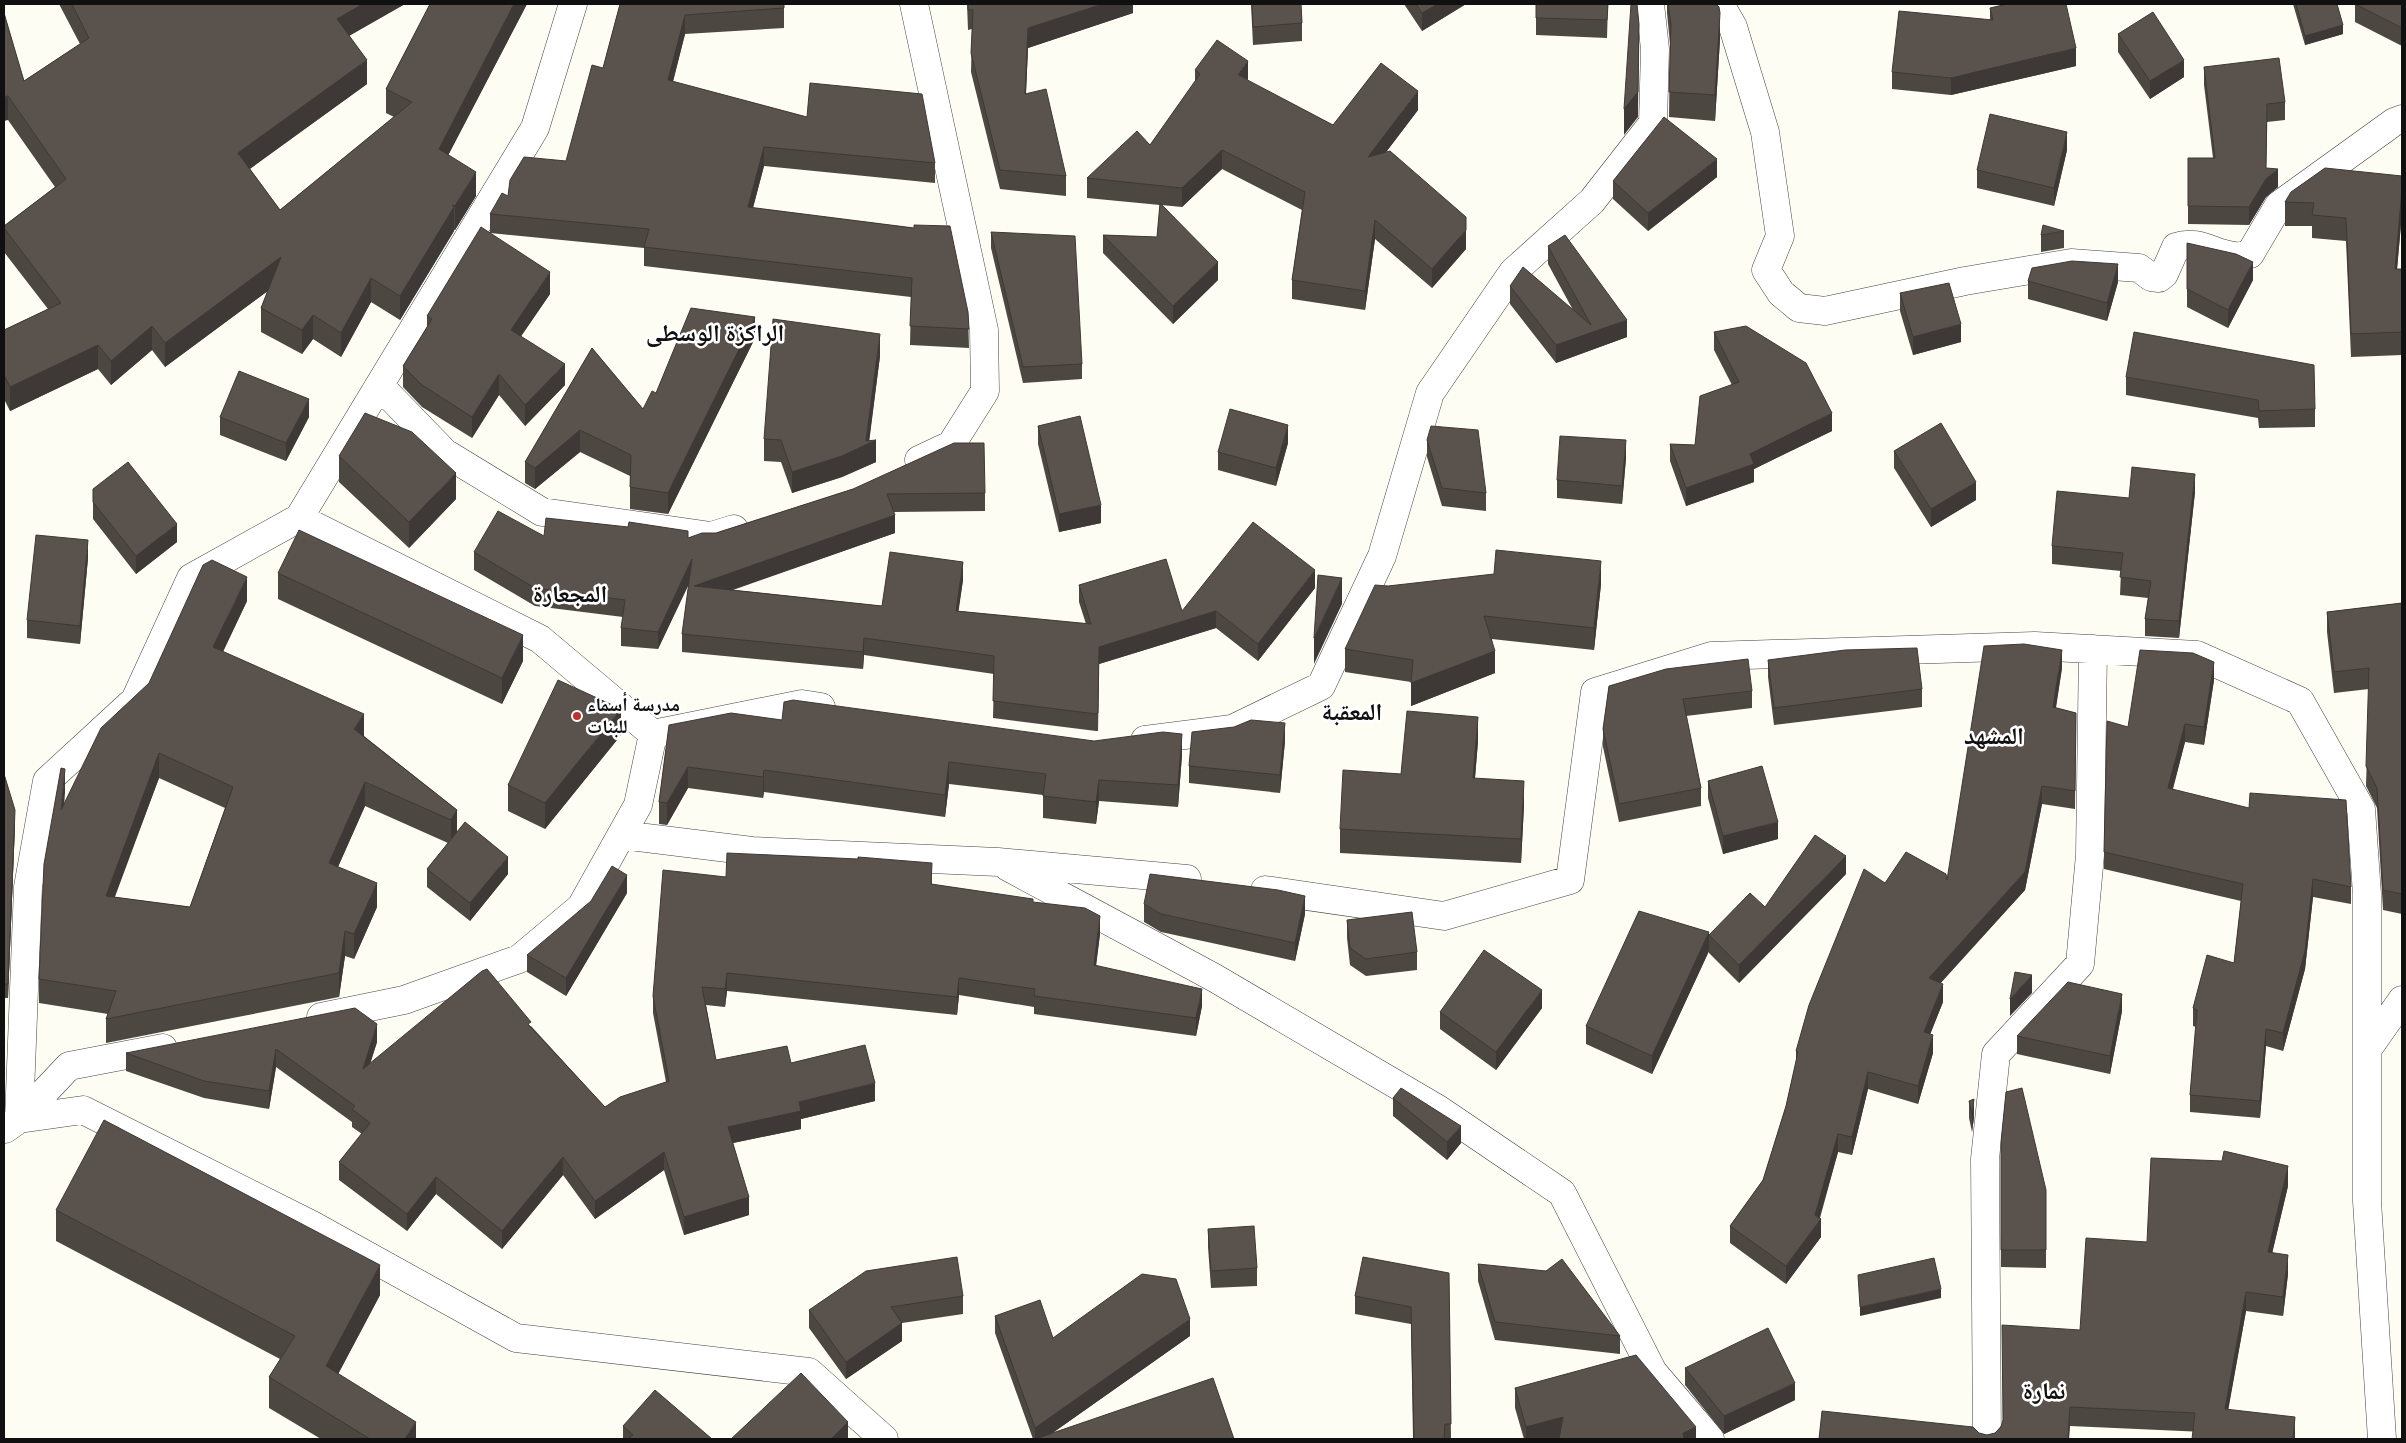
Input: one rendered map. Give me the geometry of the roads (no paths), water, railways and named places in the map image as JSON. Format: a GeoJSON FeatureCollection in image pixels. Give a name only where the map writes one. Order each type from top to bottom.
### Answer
{"type":"FeatureCollection","features":[{"type":"Feature","properties":{"kind":"street"},"geometry":{"type":"LineString","coordinates":[[11,1124],[28,887],[47,781],[134,700],[191,578],[299,518],[536,128],[573,4]]}},
{"type":"Feature","properties":{"kind":"street"},"geometry":{"type":"LineString","coordinates":[[900,468],[951,445],[985,391],[984,330],[914,4]]}},
{"type":"Feature","properties":{"kind":"street"},"geometry":{"type":"LineString","coordinates":[[1125,743],[1232,729],[1321,686],[1382,556],[1430,393],[1512,272],[1592,201],[1653,123],[1655,49],[1650,4]]}},
{"type":"Feature","properties":{"kind":"street"},"geometry":{"type":"LineString","coordinates":[[1720,4],[1733,27],[1765,132],[1780,236],[1766,270],[1781,293],[1799,308],[1825,311],[1965,281],[2071,263],[2139,268],[2151,277],[2159,278],[2164,274],[2176,247],[2185,244],[2200,245],[2235,257],[2250,254],[2279,205],[2394,122],[2402,119]]}},
{"type":"Feature","properties":{"kind":"street"},"geometry":{"type":"LineString","coordinates":[[380,386],[445,453],[542,512],[712,536],[757,521]]}},
{"type":"Feature","properties":{"kind":"street"},"geometry":{"type":"LineString","coordinates":[[299,518],[540,639],[653,734]]}},
{"type":"Feature","properties":{"kind":"street"},"geometry":{"type":"LineString","coordinates":[[1243,887],[1444,916],[1570,880],[1595,692],[1711,656],[2035,646],[2197,655],[2300,701],[2361,808],[2367,894],[2367,1201],[2382,1439]]}},
{"type":"Feature","properties":{"kind":"street"},"geometry":{"type":"LineString","coordinates":[[1987,1439],[1985,1159],[1996,1054],[2080,964],[2090,855],[2093,649]]}},
{"type":"Feature","properties":{"kind":"street"},"geometry":{"type":"LineString","coordinates":[[653,734],[802,704],[841,710]]}},
{"type":"Feature","properties":{"kind":"street"},"geometry":{"type":"LineString","coordinates":[[297,1021],[404,1000],[519,959],[581,907],[638,805],[653,734]]}},
{"type":"Feature","properties":{"kind":"street"},"geometry":{"type":"LineString","coordinates":[[622,835],[752,851],[998,862],[1214,882]]}},
{"type":"Feature","properties":{"kind":"street"},"geometry":{"type":"LineString","coordinates":[[998,862],[1213,977],[1430,1104],[1562,1193],[1652,1372],[1710,1439]]}},
{"type":"Feature","properties":{"kind":"street"},"geometry":{"type":"LineString","coordinates":[[2367,1050],[2402,1000]]}},
{"type":"Feature","properties":{"kind":"street"},"geometry":{"type":"LineString","coordinates":[[11,1124],[70,1066],[183,1044]]}},
{"type":"Feature","properties":{"kind":"street"},"geometry":{"type":"LineString","coordinates":[[11,1124],[83,1110],[312,1225],[516,1338],[809,1372],[884,1439]]}},
{"type":"Feature","properties":{"kind":"place","name":"مدرسة أسماء للبنات"},"geometry":{"type":"Point","coordinates":[577,716]}},
{"type":"Feature","properties":{"kind":"district","name":"الراكزة الوسطى"},"geometry":{"type":"Point","coordinates":[715,334]}},
{"type":"Feature","properties":{"kind":"district","name":"المجعارة"},"geometry":{"type":"Point","coordinates":[570,595]}},
{"type":"Feature","properties":{"kind":"district","name":"المعقبة"},"geometry":{"type":"Point","coordinates":[1352,713]}},
{"type":"Feature","properties":{"kind":"district","name":"المشهد"},"geometry":{"type":"Point","coordinates":[1994,737]}},
{"type":"Feature","properties":{"kind":"district","name":"نمارة"},"geometry":{"type":"Point","coordinates":[2044,1392]}}]}
